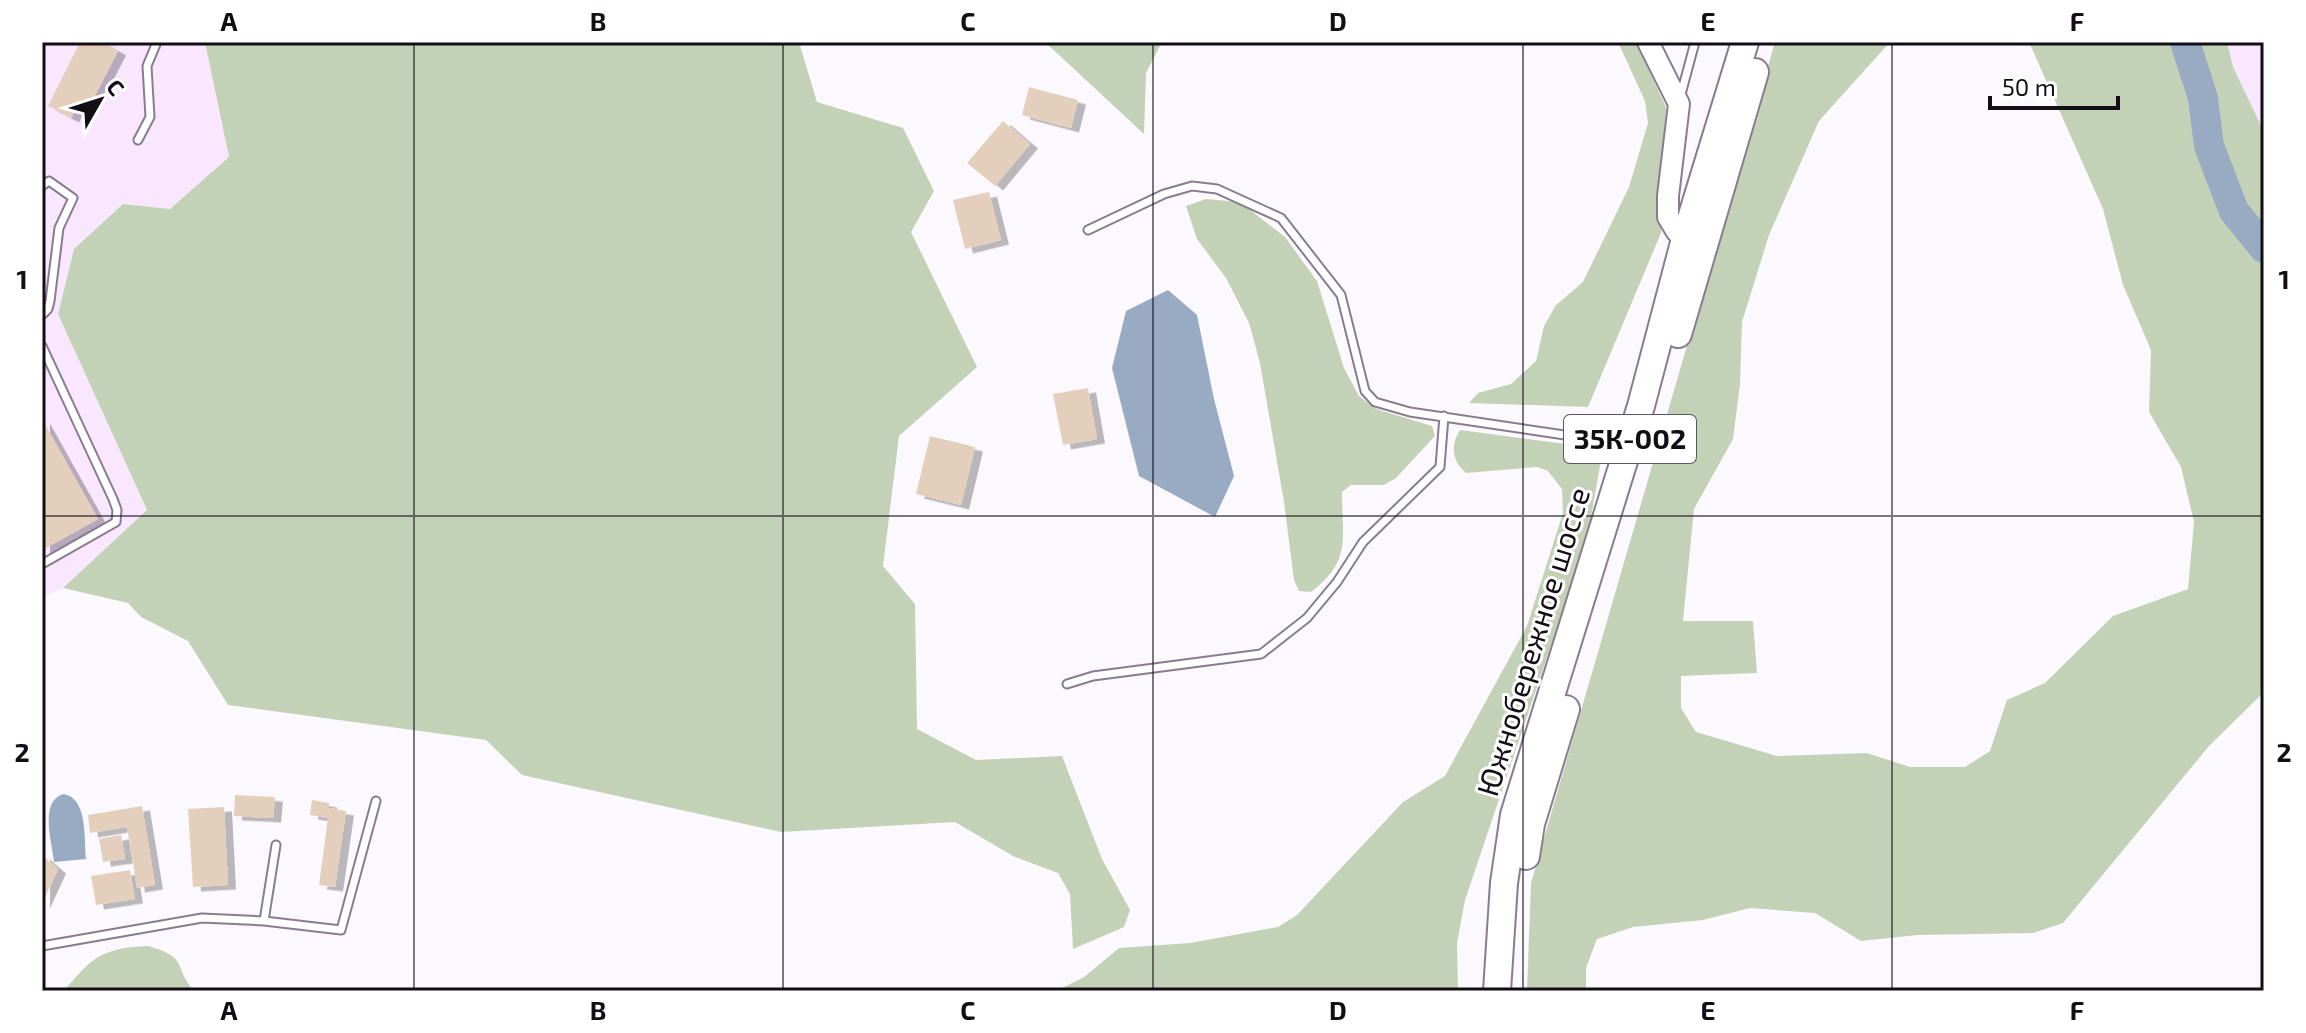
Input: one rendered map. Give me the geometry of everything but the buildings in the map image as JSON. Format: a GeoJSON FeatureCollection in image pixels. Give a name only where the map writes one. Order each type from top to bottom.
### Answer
{"type":"FeatureCollection","features":[{"type":"Feature","properties":{"kind":"highway","name":"Южнобережное шоссе"},"geometry":{"type":"LineString","coordinates":[[1497,991],[1504,883],[1514,815],[1577,645],[1695,241],[1745,42]]}},
{"type":"Feature","properties":{"kind":"highway","name":"Южнобережное шоссе"},"geometry":{"type":"LineString","coordinates":[[1514,991],[1521,893],[1531,824],[1628,445],[1763,42]]}},
{"type":"Feature","properties":{"kind":"street"},"geometry":{"type":"LineString","coordinates":[[1648,42],[1679,104],[1668,217],[1677,232],[1695,241]]}},
{"type":"Feature","properties":{"kind":"lane"},"geometry":{"type":"LineString","coordinates":[[138,140],[150,117],[147,66],[157,42]]}},
{"type":"Feature","properties":{"kind":"lane"},"geometry":{"type":"LineString","coordinates":[[1679,104],[1695,42]]}},
{"type":"Feature","properties":{"kind":"lane"},"geometry":{"type":"LineString","coordinates":[[42,186],[49,181],[73,198],[59,228],[50,301],[42,315]]}},
{"type":"Feature","properties":{"kind":"lane"},"geometry":{"type":"LineString","coordinates":[[1088,230],[1164,194],[1192,186],[1217,189],[1281,218],[1341,295],[1365,391],[1375,402],[1410,412],[1628,445]]}},
{"type":"Feature","properties":{"kind":"lane"},"geometry":{"type":"LineString","coordinates":[[42,346],[113,499],[118,518],[42,564]]}},
{"type":"Feature","properties":{"kind":"lane"},"geometry":{"type":"LineString","coordinates":[[1067,684],[1093,676],[1261,654],[1278,643],[1321,602],[1363,542],[1440,467],[1444,416]]}},
{"type":"Feature","properties":{"kind":"lane"},"geometry":{"type":"LineString","coordinates":[[42,946],[202,918],[341,930],[376,801]]}},
{"type":"Feature","properties":{"kind":"lane"},"geometry":{"type":"LineString","coordinates":[[264,921],[276,845]]}},
{"type":"Feature","properties":{"kind":"shaded area"},"geometry":{"type":"Polygon","coordinates":[[[42,42],[205,42],[229,157],[170,209],[123,204],[74,249],[58,314],[147,511],[63,588],[42,597],[42,42]]]}},
{"type":"Feature","properties":{"kind":"shaded area"},"geometry":{"type":"Polygon","coordinates":[[[2213,42],[2264,42],[2264,144],[2213,42]]]}},
{"type":"Feature","properties":{"kind":"green space"},"geometry":{"type":"Polygon","coordinates":[[[205,42],[799,42],[817,102],[903,128],[934,191],[911,232],[977,367],[899,436],[883,566],[915,604],[917,729],[976,760],[1062,756],[1102,859],[1130,910],[1124,927],[1073,949],[1070,894],[1058,873],[1013,856],[955,822],[781,832],[522,775],[486,740],[228,705],[188,641],[141,617],[128,603],[63,588],[147,510],[58,314],[74,249],[123,204],[170,209],[229,157],[205,42]]]}},
{"type":"Feature","properties":{"kind":"green space"},"geometry":{"type":"Polygon","coordinates":[[[1045,42],[1162,42],[1146,73],[1144,134],[1045,42]]]}},
{"type":"Feature","properties":{"kind":"green space"},"geometry":{"type":"Polygon","coordinates":[[[1618,42],[1636,42],[1666,107],[1661,233],[1588,407],[1469,403],[1478,393],[1511,384],[1536,361],[1544,326],[1556,305],[1583,282],[1629,187],[1648,123],[1645,101],[1618,42]]]}},
{"type":"Feature","properties":{"kind":"green space"},"geometry":{"type":"Polygon","coordinates":[[[1775,42],[1890,42],[1819,121],[1769,235],[1742,322],[1740,384],[1733,439],[1694,509],[1683,621],[1753,621],[1757,673],[1681,676],[1681,708],[1696,732],[1777,756],[1867,753],[1910,767],[1965,767],[1990,751],[2007,700],[2045,683],[2113,616],[2188,589],[2194,522],[2181,467],[2149,412],[2151,350],[2123,285],[2103,209],[2029,42],[2227,42],[2233,67],[2264,132],[2264,692],[2209,746],[2063,923],[2033,933],[1917,935],[1861,941],[1815,913],[1750,908],[1703,920],[1633,927],[1597,939],[1586,968],[1586,991],[1527,991],[1531,883],[1775,42]]]}},
{"type":"Feature","properties":{"kind":"green space"},"geometry":{"type":"Polygon","coordinates":[[[1206,199],[1240,202],[1285,237],[1317,281],[1344,368],[1359,396],[1376,409],[1432,426],[1435,436],[1396,478],[1384,485],[1351,485],[1342,492],[1343,536],[1339,559],[1324,581],[1311,592],[1299,591],[1294,580],[1260,363],[1249,323],[1226,278],[1197,239],[1186,206],[1206,199]]]}},
{"type":"Feature","properties":{"kind":"green space"},"geometry":{"type":"Polygon","coordinates":[[[1460,430],[1603,449],[1587,539],[1465,900],[1457,943],[1458,991],[1017,991],[1062,988],[1084,977],[1119,948],[1190,943],[1278,927],[1297,915],[1403,802],[1445,776],[1527,626],[1563,513],[1562,489],[1548,471],[1537,467],[1466,473],[1454,453],[1460,430]]]}},
{"type":"Feature","properties":{"kind":"green space"},"geometry":{"type":"Polygon","coordinates":[[[148,946],[170,954],[194,991],[64,991],[99,956],[119,949],[148,946]]]}},
{"type":"Feature","properties":{"kind":"water"},"geometry":{"type":"Polygon","coordinates":[[[1168,290],[1197,315],[1234,476],[1215,517],[1139,476],[1112,368],[1126,311],[1168,290]]]}},
{"type":"Feature","properties":{"kind":"water"},"geometry":{"type":"Polygon","coordinates":[[[63,794],[71,797],[81,811],[86,859],[54,862],[49,814],[51,805],[63,794]]]}},
{"type":"Feature","properties":{"kind":"waterway"},"geometry":{"type":"LineString","coordinates":[[2185,42],[2203,98],[2209,146],[2234,211],[2264,248]]}}]}
